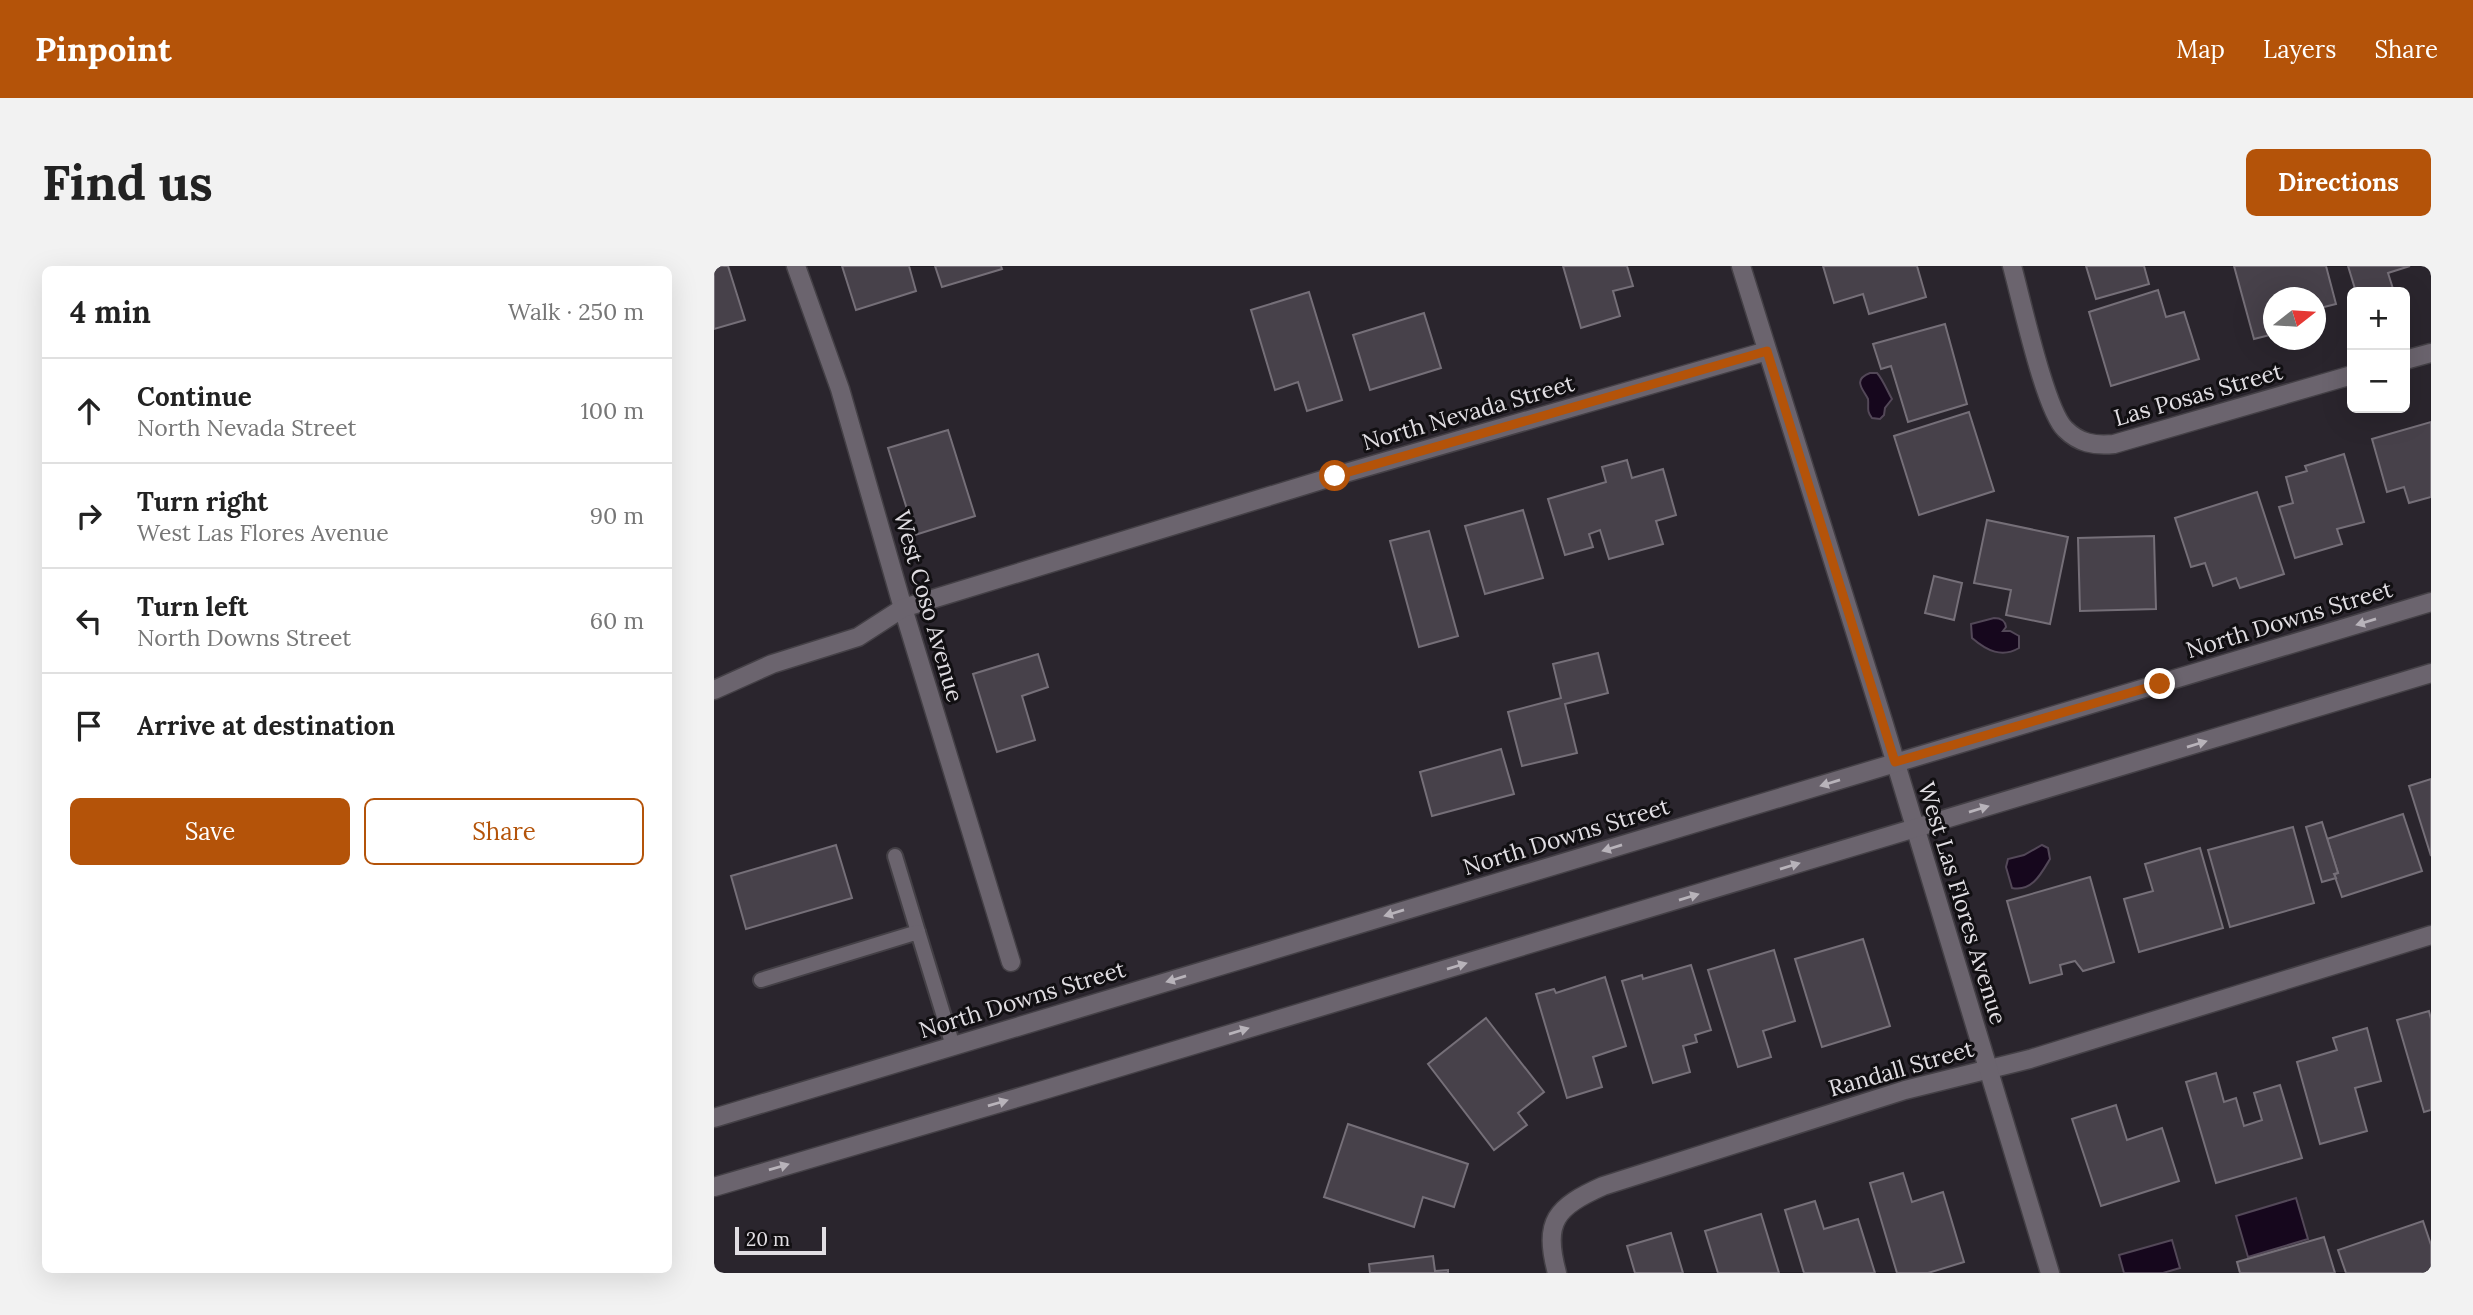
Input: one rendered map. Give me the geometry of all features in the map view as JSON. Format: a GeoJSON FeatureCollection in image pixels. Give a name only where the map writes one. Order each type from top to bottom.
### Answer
{"type":"FeatureCollection","features":[{"type":"Feature","properties":{"kind":"main road","name":"West Coso Avenue"},"geometry":{"type":"LineString","coordinates":[[796,266],[840,389],[902,608],[1011,962]]}},
{"type":"Feature","properties":{"kind":"main road","name":"West Las Flores Avenue"},"geometry":{"type":"LineString","coordinates":[[1741,266],[2050,1273]]}},
{"type":"Feature","properties":{"kind":"main road","name":"Las Posas Street"},"geometry":{"type":"LineString","coordinates":[[2012,266],[2050,405],[2062,428],[2077,439],[2096,446],[2114,444],[2347,376]]}},
{"type":"Feature","properties":{"kind":"main road","name":"North Nevada Street"},"geometry":{"type":"LineString","coordinates":[[714,690],[772,664],[858,637],[902,608],[1335,476],[1767,351]]}},
{"type":"Feature","properties":{"kind":"main road"},"geometry":{"type":"LineString","coordinates":[[2410,359],[2431,353]]}},
{"type":"Feature","properties":{"kind":"main road","name":"North Downs Street"},"geometry":{"type":"LineString","coordinates":[[714,1118],[2431,601]]}},
{"type":"Feature","properties":{"kind":"main road"},"geometry":{"type":"LineString","coordinates":[[714,1187],[2431,673]]}},
{"type":"Feature","properties":{"kind":"main road","name":"Randall Street"},"geometry":{"type":"LineString","coordinates":[[1557,1273],[1551,1244],[1555,1218],[1576,1198],[1603,1186],[1905,1090],[2030,1059],[2431,935]]}},
{"type":"Feature","properties":{"kind":"lane"},"geometry":{"type":"LineString","coordinates":[[895,856],[953,1046]]}},
{"type":"Feature","properties":{"kind":"lane"},"geometry":{"type":"LineString","coordinates":[[761,980],[918,932]]}},
{"type":"Feature","properties":{"kind":"shaded area"},"geometry":{"type":"Polygon","coordinates":[[[1870,373],[1877,373],[1892,399],[1880,419],[1870,415],[1868,399],[1860,385],[1861,379],[1870,373]]]}},
{"type":"Feature","properties":{"kind":"shaded area"},"geometry":{"type":"Polygon","coordinates":[[[1994,618],[2004,621],[2006,627],[2003,631],[2019,636],[2019,648],[1995,652],[1972,638],[1971,624],[1994,618]]]}},
{"type":"Feature","properties":{"kind":"shaded area"},"geometry":{"type":"Polygon","coordinates":[[[2042,845],[2048,848],[2050,859],[2043,870],[2030,885],[2019,889],[2012,888],[2006,867],[2008,859],[2024,855],[2042,845]]]}},
{"type":"Feature","properties":{"kind":"shaded area"},"geometry":{"type":"Polygon","coordinates":[[[2296,1198],[2308,1239],[2248,1257],[2236,1216],[2296,1198]]]}},
{"type":"Feature","properties":{"kind":"shaded area"},"geometry":{"type":"Polygon","coordinates":[[[2172,1240],[2180,1268],[2163,1273],[2124,1273],[2119,1255],[2172,1240]]]}},
{"type":"Feature","properties":{"kind":"building"},"geometry":{"type":"Polygon","coordinates":[[[714,266],[728,266],[745,320],[714,329],[714,266]]]}},
{"type":"Feature","properties":{"kind":"building"},"geometry":{"type":"Polygon","coordinates":[[[842,266],[909,266],[916,291],[856,310],[842,266]]]}},
{"type":"Feature","properties":{"kind":"building"},"geometry":{"type":"Polygon","coordinates":[[[935,266],[1001,266],[1002,269],[942,287],[935,266]]]}},
{"type":"Feature","properties":{"kind":"building"},"geometry":{"type":"Polygon","coordinates":[[[1563,266],[1627,266],[1633,286],[1613,291],[1620,316],[1581,328],[1563,266]]]}},
{"type":"Feature","properties":{"kind":"building"},"geometry":{"type":"Polygon","coordinates":[[[1823,266],[1917,266],[1926,297],[1869,314],[1863,294],[1834,303],[1823,266]]]}},
{"type":"Feature","properties":{"kind":"building"},"geometry":{"type":"Polygon","coordinates":[[[2086,266],[2144,266],[2149,284],[2096,299],[2086,266]]]}},
{"type":"Feature","properties":{"kind":"building"},"geometry":{"type":"Polygon","coordinates":[[[2234,266],[2326,266],[2336,304],[2326,306],[2326,287],[2263,287],[2263,337],[2254,339],[2234,266]]]}},
{"type":"Feature","properties":{"kind":"building"},"geometry":{"type":"Polygon","coordinates":[[[2348,266],[2410,266],[2388,273],[2392,287],[2354,287],[2348,266]]]}},
{"type":"Feature","properties":{"kind":"building"},"geometry":{"type":"Polygon","coordinates":[[[2158,290],[2166,317],[2184,312],[2199,359],[2111,386],[2089,312],[2158,290]]]}},
{"type":"Feature","properties":{"kind":"building"},"geometry":{"type":"Polygon","coordinates":[[[1309,292],[1342,400],[1307,411],[1298,382],[1275,390],[1251,310],[1309,292]]]}},
{"type":"Feature","properties":{"kind":"building"},"geometry":{"type":"Polygon","coordinates":[[[1424,313],[1441,368],[1370,390],[1353,335],[1424,313]]]}},
{"type":"Feature","properties":{"kind":"building"},"geometry":{"type":"Polygon","coordinates":[[[1945,324],[1967,404],[1908,422],[1891,366],[1881,369],[1873,344],[1945,324]]]}},
{"type":"Feature","properties":{"kind":"building"},"geometry":{"type":"Polygon","coordinates":[[[1969,412],[1994,491],[1919,515],[1894,436],[1969,412]]]}},
{"type":"Feature","properties":{"kind":"building"},"geometry":{"type":"Polygon","coordinates":[[[2431,422],[2431,497],[2409,503],[2404,487],[2387,492],[2372,439],[2431,422]]]}},
{"type":"Feature","properties":{"kind":"building"},"geometry":{"type":"Polygon","coordinates":[[[948,430],[975,516],[915,535],[888,448],[948,430]]]}},
{"type":"Feature","properties":{"kind":"building"},"geometry":{"type":"Polygon","coordinates":[[[2344,454],[2364,522],[2337,529],[2342,544],[2295,558],[2279,507],[2293,503],[2286,477],[2307,471],[2305,466],[2344,454]]]}},
{"type":"Feature","properties":{"kind":"building"},"geometry":{"type":"Polygon","coordinates":[[[1627,460],[1632,478],[1663,469],[1676,515],[1656,521],[1663,544],[1609,559],[1600,530],[1589,534],[1593,547],[1565,555],[1548,499],[1606,482],[1602,467],[1627,460]]]}},
{"type":"Feature","properties":{"kind":"building"},"geometry":{"type":"Polygon","coordinates":[[[2257,492],[2284,574],[2240,588],[2236,578],[2213,586],[2205,563],[2191,567],[2175,518],[2257,492]]]}},
{"type":"Feature","properties":{"kind":"building"},"geometry":{"type":"Polygon","coordinates":[[[1523,510],[1543,578],[1485,594],[1465,526],[1523,510]]]}},
{"type":"Feature","properties":{"kind":"building"},"geometry":{"type":"Polygon","coordinates":[[[1987,520],[2068,537],[2050,624],[2006,615],[2011,590],[1974,583],[1987,520]]]}},
{"type":"Feature","properties":{"kind":"building"},"geometry":{"type":"Polygon","coordinates":[[[1429,531],[1458,636],[1419,647],[1390,541],[1429,531]]]}},
{"type":"Feature","properties":{"kind":"building"},"geometry":{"type":"Polygon","coordinates":[[[2154,536],[2156,609],[2080,611],[2078,538],[2154,536]]]}},
{"type":"Feature","properties":{"kind":"building"},"geometry":{"type":"Polygon","coordinates":[[[1934,576],[1962,583],[1954,620],[1925,613],[1934,576]]]}},
{"type":"Feature","properties":{"kind":"building"},"geometry":{"type":"Polygon","coordinates":[[[1598,653],[1608,693],[1565,704],[1577,753],[1522,766],[1508,712],[1561,698],[1553,664],[1598,653]]]}},
{"type":"Feature","properties":{"kind":"building"},"geometry":{"type":"Polygon","coordinates":[[[1038,654],[1048,687],[1022,696],[1035,740],[997,752],[973,674],[1038,654]]]}},
{"type":"Feature","properties":{"kind":"building"},"geometry":{"type":"Polygon","coordinates":[[[1501,749],[1514,794],[1432,816],[1420,772],[1501,749]]]}},
{"type":"Feature","properties":{"kind":"building"},"geometry":{"type":"Polygon","coordinates":[[[2431,779],[2431,856],[2409,786],[2431,779]]]}},
{"type":"Feature","properties":{"kind":"building"},"geometry":{"type":"Polygon","coordinates":[[[2403,814],[2422,871],[2342,897],[2334,874],[2338,873],[2327,839],[2403,814]]]}},
{"type":"Feature","properties":{"kind":"building"},"geometry":{"type":"Polygon","coordinates":[[[2322,822],[2338,873],[2334,874],[2336,878],[2322,882],[2306,827],[2322,822]]]}},
{"type":"Feature","properties":{"kind":"building"},"geometry":{"type":"Polygon","coordinates":[[[2293,827],[2314,903],[2230,927],[2208,850],[2293,827]]]}},
{"type":"Feature","properties":{"kind":"building"},"geometry":{"type":"Polygon","coordinates":[[[836,845],[852,898],[746,929],[731,876],[836,845]]]}},
{"type":"Feature","properties":{"kind":"building"},"geometry":{"type":"Polygon","coordinates":[[[2200,848],[2223,928],[2139,952],[2124,899],[2153,891],[2145,864],[2200,848]]]}},
{"type":"Feature","properties":{"kind":"building"},"geometry":{"type":"Polygon","coordinates":[[[2090,877],[2114,962],[2083,971],[2075,961],[2060,965],[2062,974],[2030,983],[2007,901],[2090,877]]]}},
{"type":"Feature","properties":{"kind":"building"},"geometry":{"type":"Polygon","coordinates":[[[1863,939],[1890,1026],[1822,1047],[1795,959],[1863,939]]]}},
{"type":"Feature","properties":{"kind":"building"},"geometry":{"type":"Polygon","coordinates":[[[1774,950],[1795,1021],[1763,1031],[1771,1057],[1738,1067],[1708,970],[1774,950]]]}},
{"type":"Feature","properties":{"kind":"building"},"geometry":{"type":"Polygon","coordinates":[[[1691,965],[1711,1030],[1695,1035],[1697,1042],[1683,1046],[1690,1072],[1653,1083],[1622,981],[1642,975],[1643,979],[1691,965]]]}},
{"type":"Feature","properties":{"kind":"building"},"geometry":{"type":"Polygon","coordinates":[[[1605,977],[1626,1046],[1593,1057],[1602,1087],[1567,1098],[1536,994],[1554,989],[1556,993],[1605,977]]]}},
{"type":"Feature","properties":{"kind":"building"},"geometry":{"type":"Polygon","coordinates":[[[2429,1011],[2431,1110],[2424,1112],[2397,1020],[2429,1011]]]}},
{"type":"Feature","properties":{"kind":"building"},"geometry":{"type":"Polygon","coordinates":[[[1486,1018],[1544,1092],[1518,1113],[1527,1125],[1494,1150],[1428,1064],[1486,1018]]]}},
{"type":"Feature","properties":{"kind":"building"},"geometry":{"type":"Polygon","coordinates":[[[2367,1028],[2381,1081],[2355,1088],[2367,1131],[2320,1144],[2297,1062],[2337,1050],[2333,1038],[2367,1028]]]}},
{"type":"Feature","properties":{"kind":"building"},"geometry":{"type":"Polygon","coordinates":[[[2216,1073],[2224,1102],[2236,1098],[2244,1126],[2262,1120],[2254,1093],[2280,1085],[2302,1158],[2216,1183],[2186,1082],[2216,1073]]]}},
{"type":"Feature","properties":{"kind":"building"},"geometry":{"type":"Polygon","coordinates":[[[2116,1105],[2127,1140],[2162,1128],[2179,1181],[2101,1206],[2072,1119],[2116,1105]]]}},
{"type":"Feature","properties":{"kind":"building"},"geometry":{"type":"Polygon","coordinates":[[[1348,1124],[1468,1164],[1454,1207],[1423,1197],[1414,1227],[1324,1197],[1348,1124]]]}},
{"type":"Feature","properties":{"kind":"building"},"geometry":{"type":"Polygon","coordinates":[[[1903,1173],[1912,1202],[1943,1192],[1964,1262],[1928,1273],[1897,1273],[1870,1183],[1903,1173]]]}},
{"type":"Feature","properties":{"kind":"building"},"geometry":{"type":"Polygon","coordinates":[[[1815,1201],[1824,1229],[1858,1219],[1875,1273],[1804,1273],[1785,1210],[1815,1201]]]}},
{"type":"Feature","properties":{"kind":"building"},"geometry":{"type":"Polygon","coordinates":[[[1761,1214],[1779,1273],[1718,1273],[1705,1231],[1761,1214]]]}},
{"type":"Feature","properties":{"kind":"building"},"geometry":{"type":"Polygon","coordinates":[[[2423,1221],[2431,1245],[2431,1273],[2346,1273],[2338,1250],[2423,1221]]]}},
{"type":"Feature","properties":{"kind":"building"},"geometry":{"type":"Polygon","coordinates":[[[1671,1233],[1683,1273],[1635,1273],[1627,1246],[1671,1233]]]}},
{"type":"Feature","properties":{"kind":"building"},"geometry":{"type":"Polygon","coordinates":[[[2324,1237],[2335,1273],[2240,1273],[2237,1262],[2324,1237]]]}},
{"type":"Feature","properties":{"kind":"building"},"geometry":{"type":"Polygon","coordinates":[[[1433,1256],[1435,1271],[1448,1270],[1448,1273],[1370,1273],[1369,1264],[1433,1256]]]}},
{"type":"Feature","properties":{"kind":"route"},"geometry":{"type":"LineString","coordinates":[[1335,476],[1767,351],[1895,762],[2160,684]]}}]}
